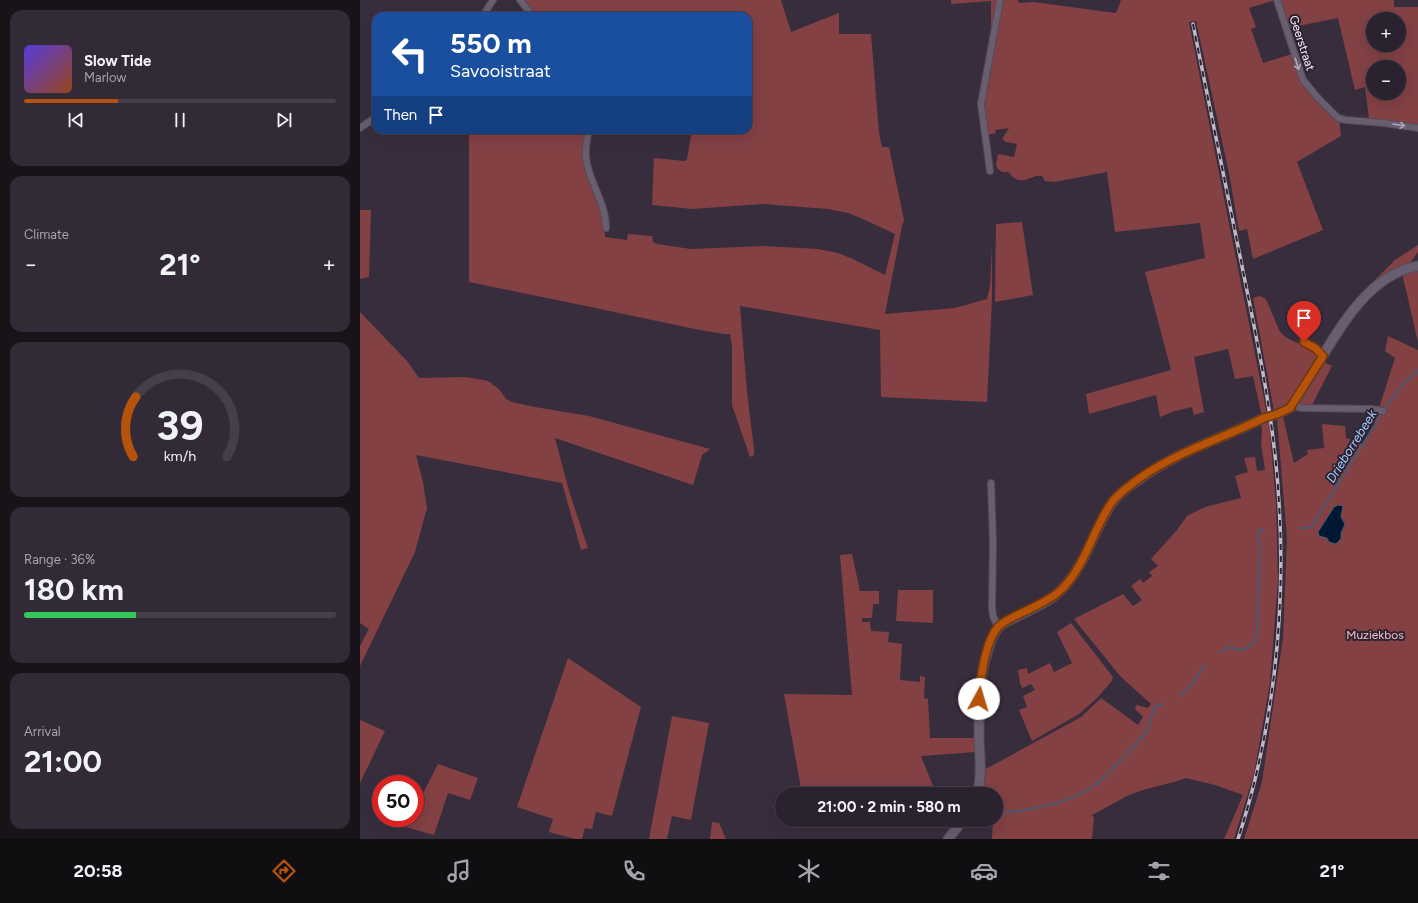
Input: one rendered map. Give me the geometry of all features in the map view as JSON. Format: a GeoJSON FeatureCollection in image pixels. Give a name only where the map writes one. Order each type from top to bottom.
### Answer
{"type":"FeatureCollection","features":[{"type":"Feature","properties":{"kind":"main road"},"geometry":{"type":"LineString","coordinates":[[978,787],[980,770],[978,708],[982,670],[992,638],[998,627],[1050,599],[1062,589],[1076,571],[1112,502],[1121,492],[1170,459],[1264,418],[1287,410],[1293,405],[1350,313],[1377,286],[1394,274],[1402,270],[1418,266]]}},
{"type":"Feature","properties":{"kind":"main road"},"geometry":{"type":"LineString","coordinates":[[948,839],[957,827]]}},
{"type":"Feature","properties":{"kind":"street"},"geometry":{"type":"LineString","coordinates":[[486,12],[493,0]]}},
{"type":"Feature","properties":{"kind":"street"},"geometry":{"type":"LineString","coordinates":[[520,0],[530,12]]}},
{"type":"Feature","properties":{"kind":"street"},"geometry":{"type":"LineString","coordinates":[[990,171],[981,104],[1000,0]]}},
{"type":"Feature","properties":{"kind":"street","name":"Geerstraat"},"geometry":{"type":"LineString","coordinates":[[1277,0],[1303,80],[1338,118],[1346,120],[1384,122],[1418,128]]}},
{"type":"Feature","properties":{"kind":"street"},"geometry":{"type":"LineString","coordinates":[[360,128],[372,120]]}},
{"type":"Feature","properties":{"kind":"street"},"geometry":{"type":"LineString","coordinates":[[588,134],[586,142],[586,158],[590,174],[602,203],[606,218],[606,228]]}},
{"type":"Feature","properties":{"kind":"street"},"geometry":{"type":"LineString","coordinates":[[1304,342],[1315,348],[1323,356]]}},
{"type":"Feature","properties":{"kind":"street"},"geometry":{"type":"LineString","coordinates":[[1293,405],[1301,408],[1372,409],[1383,411]]}},
{"type":"Feature","properties":{"kind":"street"},"geometry":{"type":"LineString","coordinates":[[991,482],[994,540],[992,608],[993,616],[998,627]]}},
{"type":"Feature","properties":{"kind":"green space"},"geometry":{"type":"Polygon","coordinates":[[[523,0],[781,0],[791,32],[839,13],[839,34],[871,34],[879,133],[882,147],[889,147],[904,220],[885,314],[955,308],[987,299],[990,286],[992,247],[992,299],[987,402],[881,397],[880,330],[740,306],[747,392],[754,449],[754,455],[750,457],[732,405],[732,346],[730,334],[695,329],[469,282],[469,134],[586,134],[583,155],[604,217],[605,237],[627,240],[628,234],[652,236],[653,242],[657,244],[691,249],[764,246],[818,249],[838,253],[885,275],[895,234],[848,213],[828,209],[763,204],[692,209],[652,205],[654,158],[685,161],[687,159],[691,134],[752,134],[752,12],[533,12],[523,0]]]}},
{"type":"Feature","properties":{"kind":"green space"},"geometry":{"type":"Polygon","coordinates":[[[951,0],[998,0],[991,38],[991,1],[951,4],[951,0]]]}},
{"type":"Feature","properties":{"kind":"green space"},"geometry":{"type":"Polygon","coordinates":[[[1003,0],[1018,0],[1019,3],[1034,2],[1115,13],[1121,0],[1275,0],[1249,8],[1256,27],[1251,29],[1263,63],[1292,54],[1299,78],[1307,90],[1339,120],[1341,136],[1297,162],[1323,230],[1253,259],[1247,229],[1239,231],[1229,173],[1196,21],[1189,22],[1267,414],[1262,416],[1253,376],[1235,379],[1228,349],[1194,357],[1204,412],[1194,415],[1192,407],[1175,411],[1160,417],[1156,395],[1089,414],[1086,394],[1171,370],[1145,272],[1205,258],[1200,223],[1115,232],[1107,172],[1054,182],[1045,181],[1042,176],[1018,180],[1008,172],[1002,172],[998,169],[996,165],[998,154],[1014,157],[1017,144],[1006,142],[1002,139],[1009,128],[995,130],[996,133],[987,135],[983,109],[1003,0]]]}},
{"type":"Feature","properties":{"kind":"green space"},"geometry":{"type":"Polygon","coordinates":[[[1279,0],[1394,0],[1394,7],[1418,7],[1418,126],[1369,119],[1367,100],[1406,100],[1406,60],[1366,60],[1366,95],[1365,87],[1355,90],[1338,18],[1288,28],[1279,0]]]}},
{"type":"Feature","properties":{"kind":"green space"},"geometry":{"type":"Polygon","coordinates":[[[360,210],[371,210],[369,277],[360,279],[360,210]]]}},
{"type":"Feature","properties":{"kind":"green space"},"geometry":{"type":"Polygon","coordinates":[[[1022,222],[1033,295],[995,302],[996,224],[1022,222]]]}},
{"type":"Feature","properties":{"kind":"green space"},"geometry":{"type":"Polygon","coordinates":[[[1418,245],[1418,252],[1410,263],[1398,267],[1358,300],[1356,299],[1395,260],[1418,245]]]}},
{"type":"Feature","properties":{"kind":"green space"},"geometry":{"type":"Polygon","coordinates":[[[1418,269],[1418,342],[1402,273],[1418,269]]]}},
{"type":"Feature","properties":{"kind":"green space"},"geometry":{"type":"Polygon","coordinates":[[[1260,296],[1266,299],[1279,330],[1283,335],[1308,348],[1317,355],[1289,404],[1274,411],[1253,298],[1260,296]]]}},
{"type":"Feature","properties":{"kind":"green space"},"geometry":{"type":"Polygon","coordinates":[[[360,312],[407,361],[419,378],[466,377],[488,381],[499,389],[506,399],[512,402],[589,416],[710,449],[702,455],[693,485],[555,438],[569,491],[588,548],[581,550],[562,483],[416,455],[423,482],[427,508],[415,552],[360,666],[360,646],[369,629],[360,623],[360,312]]]}},
{"type":"Feature","properties":{"kind":"green space","name":"Muziekbos"},"geometry":{"type":"Polygon","coordinates":[[[1388,336],[1418,350],[1418,839],[1244,839],[1262,782],[1283,638],[1287,538],[1277,419],[1283,417],[1294,463],[1308,454],[1307,450],[1324,448],[1322,424],[1345,426],[1346,438],[1362,444],[1373,427],[1395,358],[1385,351],[1388,336]],[[1343,506],[1334,507],[1318,532],[1327,538],[1329,542],[1341,533],[1345,524],[1341,517],[1343,506]]]}},
{"type":"Feature","properties":{"kind":"green space"},"geometry":{"type":"Polygon","coordinates":[[[1323,362],[1332,366],[1311,407],[1303,407],[1298,404],[1323,362]]]}},
{"type":"Feature","properties":{"kind":"green space"},"geometry":{"type":"Polygon","coordinates":[[[1269,420],[1276,504],[1278,580],[1270,683],[1254,774],[1234,839],[1224,839],[1243,795],[1215,785],[1186,778],[1129,795],[1092,815],[1094,818],[1092,839],[992,839],[993,827],[1003,827],[1003,787],[984,787],[984,770],[1081,717],[1101,698],[1138,725],[1143,717],[1135,707],[1137,705],[1148,708],[1151,704],[1120,676],[1074,619],[1123,594],[1133,606],[1142,600],[1131,586],[1140,579],[1143,583],[1152,576],[1149,572],[1158,566],[1151,559],[1177,530],[1187,516],[1205,507],[1241,498],[1235,476],[1248,472],[1244,458],[1255,457],[1257,471],[1265,470],[1261,444],[1261,422],[1269,420]]]}},
{"type":"Feature","properties":{"kind":"green space"},"geometry":{"type":"Polygon","coordinates":[[[852,554],[860,591],[879,591],[879,604],[873,604],[872,618],[862,618],[862,622],[870,622],[871,631],[889,632],[888,642],[902,644],[900,680],[920,682],[920,676],[925,677],[924,698],[928,699],[930,738],[976,738],[976,752],[921,756],[933,787],[801,787],[784,694],[852,695],[840,555],[852,554]]]}},
{"type":"Feature","properties":{"kind":"green space"},"geometry":{"type":"Polygon","coordinates":[[[898,590],[933,590],[933,623],[896,621],[898,590]]]}},
{"type":"Feature","properties":{"kind":"green space"},"geometry":{"type":"Polygon","coordinates":[[[1071,623],[1113,677],[1111,682],[1096,699],[1079,714],[1032,741],[1019,710],[1027,707],[1023,696],[1035,690],[1031,684],[1022,688],[1018,670],[1027,668],[1028,674],[1050,663],[1054,672],[1072,663],[1057,632],[1071,623]]]}},
{"type":"Feature","properties":{"kind":"green space"},"geometry":{"type":"Polygon","coordinates":[[[568,658],[641,707],[612,816],[596,812],[592,829],[585,828],[582,839],[575,839],[549,832],[553,819],[517,807],[568,658]]]}},
{"type":"Feature","properties":{"kind":"green space"},"geometry":{"type":"Polygon","coordinates":[[[672,716],[709,723],[691,820],[672,816],[667,839],[649,839],[672,716]]]}},
{"type":"Feature","properties":{"kind":"green space"},"geometry":{"type":"Polygon","coordinates":[[[360,720],[385,731],[360,783],[360,720]]]}},
{"type":"Feature","properties":{"kind":"green space"},"geometry":{"type":"Polygon","coordinates":[[[438,764],[478,778],[470,800],[448,793],[434,835],[406,827],[424,827],[424,791],[438,764]]]}},
{"type":"Feature","properties":{"kind":"green space"},"geometry":{"type":"Polygon","coordinates":[[[712,822],[719,823],[726,839],[710,839],[712,822]]]}},
{"type":"Feature","properties":{"kind":"water"},"geometry":{"type":"Polygon","coordinates":[[[1338,505],[1343,506],[1341,517],[1345,524],[1341,533],[1341,539],[1336,544],[1329,542],[1327,538],[1319,536],[1318,532],[1334,507],[1338,505]]]}},
{"type":"Feature","properties":{"kind":"waterway","name":"Drieborrebeek"},"geometry":{"type":"LineString","coordinates":[[1300,528],[1310,528],[1313,524],[1388,404],[1403,383],[1418,370]]}},
{"type":"Feature","properties":{"kind":"waterway","name":"Drieborrebeek"},"geometry":{"type":"LineString","coordinates":[[1220,652],[1228,647],[1244,650],[1255,642],[1257,631],[1260,549],[1258,533],[1259,530],[1264,529]]}},
{"type":"Feature","properties":{"kind":"waterway","name":"Drieborrebeek"},"geometry":{"type":"LineString","coordinates":[[1180,696],[1193,684],[1204,665]]}},
{"type":"Feature","properties":{"kind":"waterway","name":"Drieborrebeek"},"geometry":{"type":"LineString","coordinates":[[1003,812],[1046,806],[1072,798],[1092,787],[1112,770],[1142,737],[1147,731],[1154,709],[1156,706],[1163,704]]}},
{"type":"Feature","properties":{"kind":"waterway","name":"Drieborrebeek"},"geometry":{"type":"LineString","coordinates":[[954,839],[963,827]]}},
{"type":"Feature","properties":{"kind":"railway"},"geometry":{"type":"LineString","coordinates":[[1193,24],[1251,308],[1270,419],[1279,503],[1281,545],[1280,588],[1274,673],[1260,757],[1238,839]]}},
{"type":"Feature","properties":{"kind":"route"},"geometry":{"type":"LineString","coordinates":[[979,699],[982,670],[992,638],[998,627],[1050,599],[1062,589],[1076,571],[1112,502],[1121,492],[1170,459],[1202,444],[1290,408],[1323,356],[1311,345],[1304,342]]}}]}
